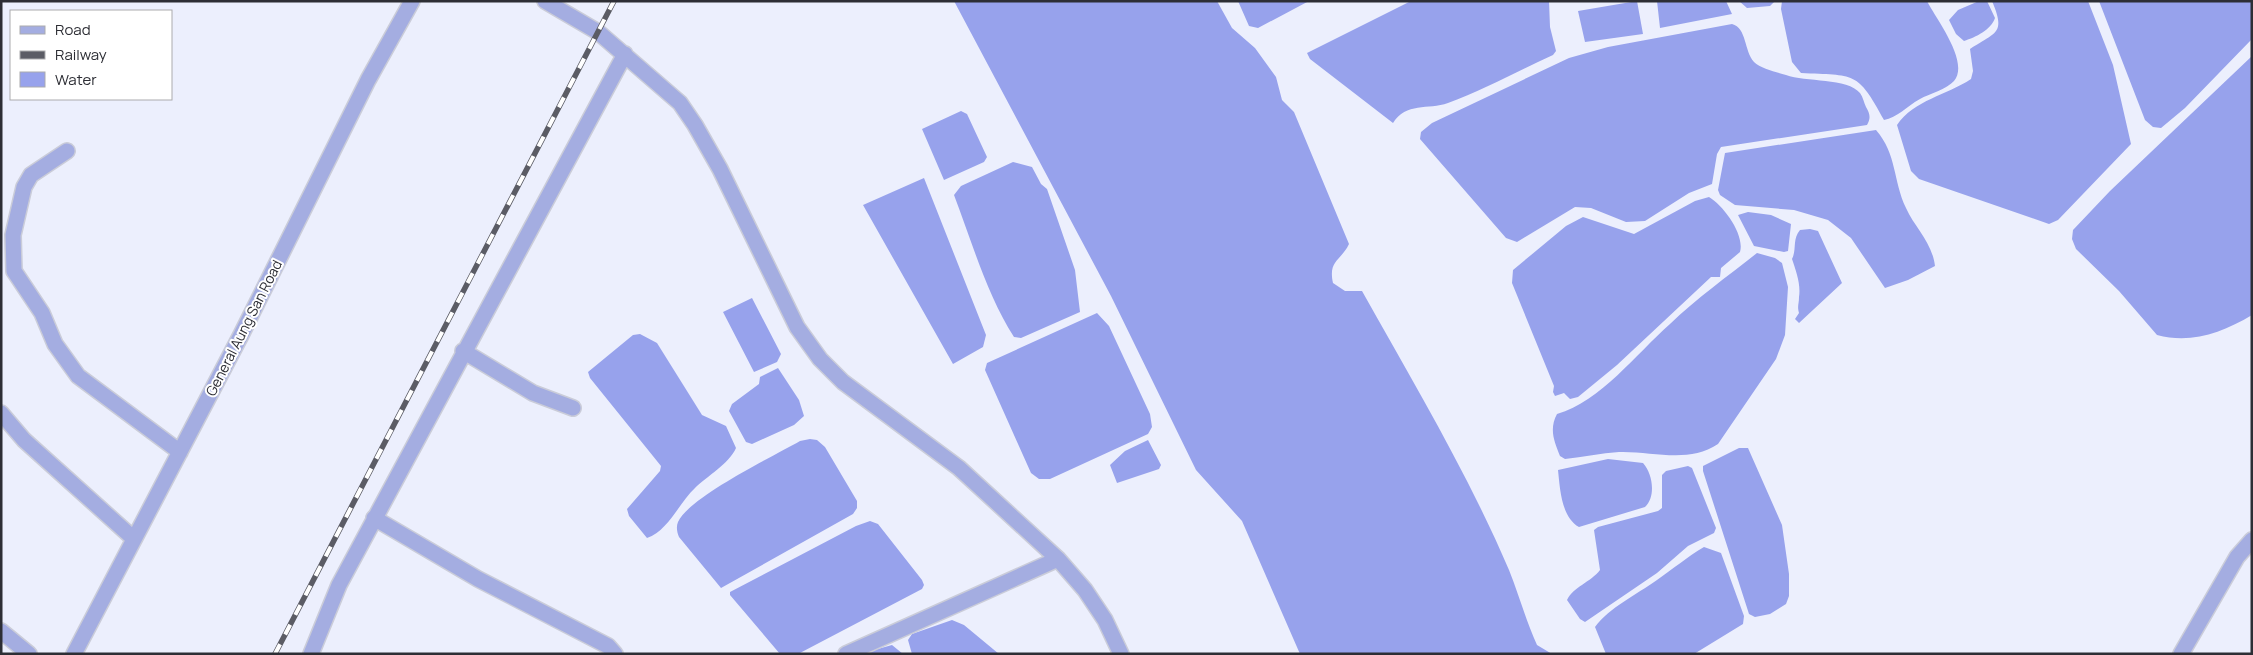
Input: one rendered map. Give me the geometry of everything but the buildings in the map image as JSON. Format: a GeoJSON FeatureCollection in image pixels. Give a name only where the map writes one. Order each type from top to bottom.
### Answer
{"type":"FeatureCollection","features":[{"type":"Feature","properties":{"kind":"street","name":"General Aung San Road"},"geometry":{"type":"LineString","coordinates":[[74,654],[241,335],[368,80],[412,1]]}},
{"type":"Feature","properties":{"kind":"street"},"geometry":{"type":"LineString","coordinates":[[545,1],[598,32],[680,103],[695,124],[797,327],[820,359],[843,382],[959,468],[1058,559],[1085,590],[1105,620],[1122,654]]}},
{"type":"Feature","properties":{"kind":"street"},"geometry":{"type":"LineString","coordinates":[[311,654],[339,585],[624,54]]}},
{"type":"Feature","properties":{"kind":"street"},"geometry":{"type":"LineString","coordinates":[[67,151],[31,175],[24,187],[13,235],[14,272],[42,313],[56,344],[78,376],[180,452]]}},
{"type":"Feature","properties":{"kind":"street"},"geometry":{"type":"LineString","coordinates":[[463,351],[533,393],[573,408]]}},
{"type":"Feature","properties":{"kind":"street"},"geometry":{"type":"LineString","coordinates":[[1,414],[24,440],[134,539]]}},
{"type":"Feature","properties":{"kind":"street"},"geometry":{"type":"LineString","coordinates":[[374,518],[478,579],[608,646],[615,654]]}},
{"type":"Feature","properties":{"kind":"street"},"geometry":{"type":"LineString","coordinates":[[2181,654],[2237,557],[2252,540]]}},
{"type":"Feature","properties":{"kind":"street"},"geometry":{"type":"LineString","coordinates":[[846,654],[1058,559]]}},
{"type":"Feature","properties":{"kind":"street"},"geometry":{"type":"LineString","coordinates":[[1,631],[29,654]]}},
{"type":"Feature","properties":{"kind":"water"},"geometry":{"type":"Polygon","coordinates":[[[954,1],[1217,1],[1232,28],[1255,48],[1276,77],[1282,100],[1294,112],[1349,244],[1334,265],[1332,270],[1333,283],[1345,291],[1362,291],[1476,499],[1509,570],[1537,645],[1552,654],[1300,654],[1242,521],[1196,470],[1111,296],[954,1]]]}},
{"type":"Feature","properties":{"kind":"water"},"geometry":{"type":"Polygon","coordinates":[[[1238,1],[1309,1],[1258,28],[1249,26],[1238,1]]]}},
{"type":"Feature","properties":{"kind":"water"},"geometry":{"type":"Polygon","coordinates":[[[1411,1],[1549,1],[1550,27],[1556,51],[1553,55],[1461,98],[1440,105],[1411,109],[1404,112],[1393,123],[1310,59],[1307,53],[1411,1]]]}},
{"type":"Feature","properties":{"kind":"water"},"geometry":{"type":"Polygon","coordinates":[[[1637,1],[1643,34],[1585,42],[1578,11],[1637,1]]]}},
{"type":"Feature","properties":{"kind":"water"},"geometry":{"type":"Polygon","coordinates":[[[1657,1],[1726,1],[1732,14],[1660,28],[1657,1]]]}},
{"type":"Feature","properties":{"kind":"water"},"geometry":{"type":"Polygon","coordinates":[[[1739,1],[1775,1],[1770,6],[1747,8],[1739,1]]]}},
{"type":"Feature","properties":{"kind":"water"},"geometry":{"type":"Polygon","coordinates":[[[1782,1],[1927,1],[1955,52],[1958,73],[1954,81],[1947,86],[1884,120],[1867,92],[1853,79],[1844,76],[1801,73],[1792,62],[1781,9],[1782,1]]]}},
{"type":"Feature","properties":{"kind":"water"},"geometry":{"type":"Polygon","coordinates":[[[1979,1],[1987,1],[1995,18],[1987,29],[1964,41],[1956,34],[1949,20],[1958,10],[1979,1]]]}},
{"type":"Feature","properties":{"kind":"water"},"geometry":{"type":"Polygon","coordinates":[[[1992,1],[2088,1],[2113,65],[2131,144],[2058,220],[2049,224],[1919,179],[1911,171],[1897,125],[1912,110],[1971,79],[1973,71],[1970,49],[1992,35],[1998,26],[1992,1]]]}},
{"type":"Feature","properties":{"kind":"water"},"geometry":{"type":"Polygon","coordinates":[[[2099,1],[2252,1],[2252,39],[2185,108],[2161,128],[2153,127],[2145,120],[2099,1]]]}},
{"type":"Feature","properties":{"kind":"water"},"geometry":{"type":"Polygon","coordinates":[[[1732,24],[1740,30],[1748,52],[1754,62],[1761,67],[1794,77],[1836,83],[1854,88],[1860,93],[1868,112],[1867,125],[1721,147],[1717,154],[1712,184],[1689,193],[1645,221],[1626,222],[1591,208],[1575,207],[1517,242],[1506,238],[1420,139],[1421,132],[1432,123],[1569,58],[1608,47],[1732,24]]]}},
{"type":"Feature","properties":{"kind":"water"},"geometry":{"type":"Polygon","coordinates":[[[2252,56],[2252,315],[2218,332],[2206,335],[2182,338],[2157,335],[2119,291],[2076,249],[2072,239],[2073,230],[2110,191],[2252,56]]]}},
{"type":"Feature","properties":{"kind":"water"},"geometry":{"type":"Polygon","coordinates":[[[961,111],[967,114],[987,157],[984,162],[944,180],[922,129],[961,111]]]}},
{"type":"Feature","properties":{"kind":"water"},"geometry":{"type":"Polygon","coordinates":[[[1876,130],[1888,149],[1906,208],[1927,242],[1935,266],[1908,280],[1885,288],[1851,238],[1828,220],[1794,210],[1735,205],[1720,195],[1718,190],[1725,153],[1876,130]]]}},
{"type":"Feature","properties":{"kind":"water"},"geometry":{"type":"Polygon","coordinates":[[[1013,162],[1032,167],[1041,184],[1047,189],[1075,270],[1080,312],[1021,338],[1014,337],[996,304],[954,195],[961,186],[1013,162]]]}},
{"type":"Feature","properties":{"kind":"water"},"geometry":{"type":"Polygon","coordinates":[[[924,178],[986,335],[983,347],[953,364],[863,205],[924,178]]]}},
{"type":"Feature","properties":{"kind":"water"},"geometry":{"type":"Polygon","coordinates":[[[1709,197],[1721,207],[1732,222],[1741,245],[1740,252],[1721,268],[1720,277],[1711,277],[1617,365],[1578,397],[1570,399],[1564,393],[1555,396],[1553,392],[1554,386],[1512,283],[1513,270],[1566,226],[1583,217],[1634,234],[1695,201],[1709,197]]]}},
{"type":"Feature","properties":{"kind":"water"},"geometry":{"type":"Polygon","coordinates":[[[1748,212],[1771,215],[1791,224],[1788,251],[1784,252],[1754,246],[1738,215],[1748,212]]]}},
{"type":"Feature","properties":{"kind":"water"},"geometry":{"type":"Polygon","coordinates":[[[1810,229],[1818,231],[1842,283],[1799,323],[1795,319],[1799,313],[1799,287],[1792,259],[1795,241],[1800,230],[1810,229]]]}},
{"type":"Feature","properties":{"kind":"water"},"geometry":{"type":"Polygon","coordinates":[[[1757,253],[1775,258],[1782,263],[1788,287],[1785,335],[1776,359],[1718,444],[1695,454],[1682,455],[1619,452],[1565,459],[1560,456],[1554,440],[1553,430],[1557,414],[1573,408],[1603,388],[1680,314],[1757,253]]]}},
{"type":"Feature","properties":{"kind":"water"},"geometry":{"type":"Polygon","coordinates":[[[752,298],[781,354],[777,362],[754,372],[723,312],[752,298]]]}},
{"type":"Feature","properties":{"kind":"water"},"geometry":{"type":"Polygon","coordinates":[[[1097,313],[1109,326],[1150,414],[1152,427],[1148,434],[1050,479],[1039,479],[1031,473],[985,370],[987,363],[1097,313]]]}},
{"type":"Feature","properties":{"kind":"water"},"geometry":{"type":"Polygon","coordinates":[[[640,334],[657,343],[702,415],[726,426],[736,448],[723,465],[689,494],[667,523],[647,538],[629,516],[627,509],[660,471],[661,466],[590,378],[588,372],[633,335],[640,334]]]}},
{"type":"Feature","properties":{"kind":"water"},"geometry":{"type":"Polygon","coordinates":[[[778,368],[799,400],[804,416],[794,425],[752,444],[746,442],[729,411],[732,404],[759,384],[760,377],[778,368]]]}},
{"type":"Feature","properties":{"kind":"water"},"geometry":{"type":"Polygon","coordinates":[[[817,440],[825,447],[857,501],[857,508],[853,514],[721,588],[679,537],[677,530],[678,522],[685,512],[715,489],[800,441],[817,440]]]}},
{"type":"Feature","properties":{"kind":"water"},"geometry":{"type":"Polygon","coordinates":[[[1148,440],[1161,465],[1159,469],[1117,483],[1110,465],[1125,451],[1148,440]]]}},
{"type":"Feature","properties":{"kind":"water"},"geometry":{"type":"Polygon","coordinates":[[[1739,448],[1748,448],[1782,525],[1789,574],[1789,596],[1786,604],[1770,614],[1755,617],[1749,614],[1703,471],[1703,466],[1739,448]]]}},
{"type":"Feature","properties":{"kind":"water"},"geometry":{"type":"Polygon","coordinates":[[[1608,459],[1643,463],[1651,479],[1651,497],[1645,507],[1579,527],[1568,516],[1562,502],[1558,470],[1608,459]]]}},
{"type":"Feature","properties":{"kind":"water"},"geometry":{"type":"Polygon","coordinates":[[[1688,466],[1692,468],[1716,528],[1714,533],[1688,546],[1657,573],[1585,622],[1580,619],[1567,600],[1573,592],[1600,570],[1594,530],[1598,527],[1658,511],[1662,508],[1662,475],[1666,471],[1688,466]]]}},
{"type":"Feature","properties":{"kind":"water"},"geometry":{"type":"Polygon","coordinates":[[[870,521],[878,524],[922,580],[924,585],[922,589],[798,654],[780,654],[730,595],[730,592],[856,526],[870,521]]]}},
{"type":"Feature","properties":{"kind":"water"},"geometry":{"type":"Polygon","coordinates":[[[1704,547],[1721,553],[1744,616],[1743,624],[1694,654],[1606,654],[1595,627],[1601,620],[1616,607],[1704,547]]]}},
{"type":"Feature","properties":{"kind":"water"},"geometry":{"type":"Polygon","coordinates":[[[952,620],[964,625],[999,654],[912,654],[908,640],[912,634],[952,620]]]}},
{"type":"Feature","properties":{"kind":"water"},"geometry":{"type":"Polygon","coordinates":[[[892,645],[903,654],[860,654],[892,645]]]}},
{"type":"Feature","properties":{"kind":"railway"},"geometry":{"type":"LineString","coordinates":[[275,654],[614,1]]}}]}
